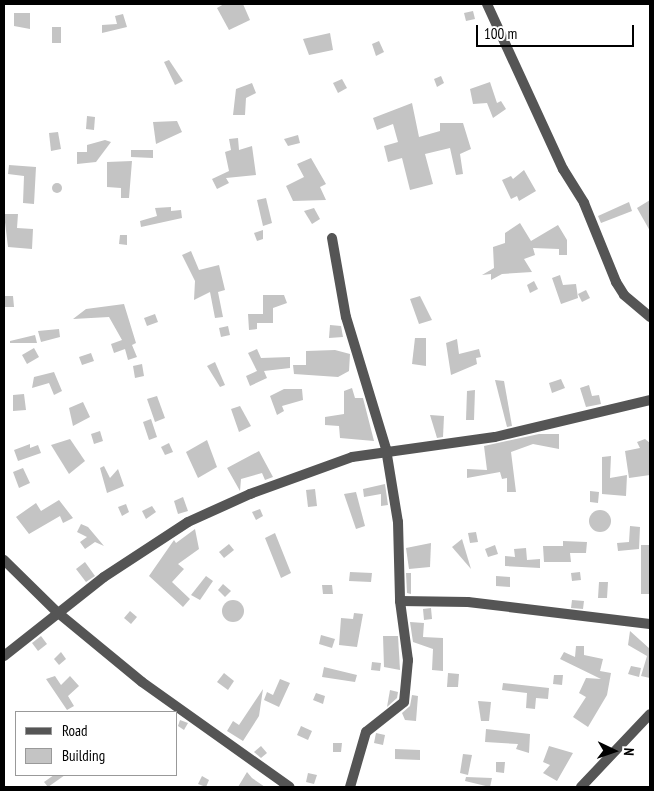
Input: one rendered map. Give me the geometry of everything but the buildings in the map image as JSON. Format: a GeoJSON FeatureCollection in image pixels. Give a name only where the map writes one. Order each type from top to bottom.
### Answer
{"type":"FeatureCollection","features":[{"type":"Feature","properties":{"kind":"street"},"geometry":{"type":"LineString","coordinates":[[487,4],[563,169],[584,203],[616,282],[624,295],[650,317]]}},
{"type":"Feature","properties":{"kind":"street"},"geometry":{"type":"LineString","coordinates":[[332,238],[346,317],[386,449],[398,522],[400,601],[408,660],[404,702],[366,732],[350,787]]}},
{"type":"Feature","properties":{"kind":"street"},"geometry":{"type":"LineString","coordinates":[[4,656],[57,612],[188,522],[250,494],[352,457],[386,449],[494,437],[650,400]]}},
{"type":"Feature","properties":{"kind":"street"},"geometry":{"type":"LineString","coordinates":[[4,560],[57,612],[163,698],[290,787]]}},
{"type":"Feature","properties":{"kind":"street"},"geometry":{"type":"LineString","coordinates":[[400,601],[468,602],[650,624]]}},
{"type":"Feature","properties":{"kind":"street"},"geometry":{"type":"LineString","coordinates":[[581,787],[650,714]]}}]}
